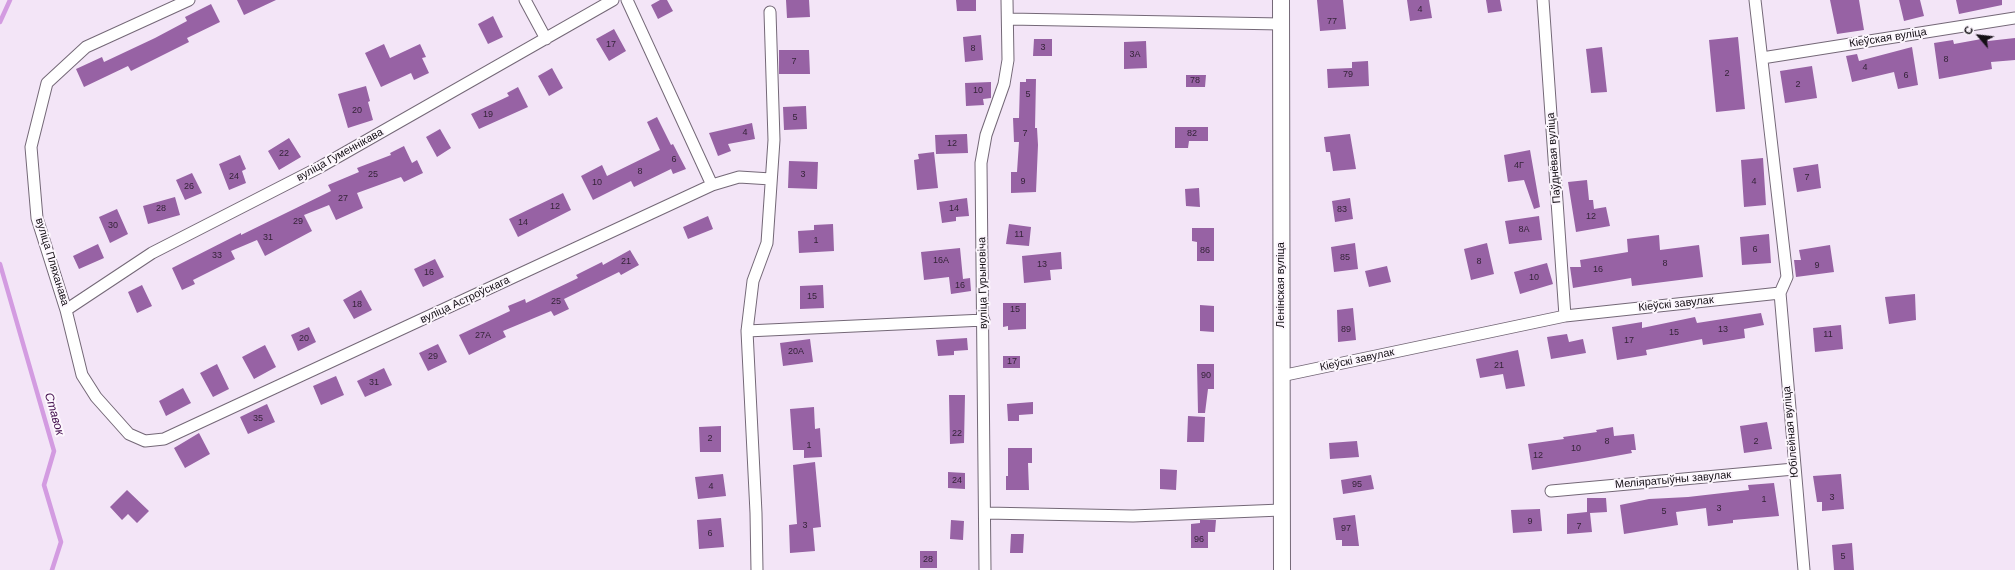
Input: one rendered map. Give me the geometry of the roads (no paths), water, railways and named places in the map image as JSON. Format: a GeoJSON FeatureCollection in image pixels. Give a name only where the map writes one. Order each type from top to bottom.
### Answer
{"type":"FeatureCollection","features":[{"type":"Feature","properties":{"kind":"main road","name":"Ленінская вуліца"},"geometry":{"type":"LineString","coordinates":[[1281,0],[1282,570]]}},
{"type":"Feature","properties":{"kind":"street","name":"вуліца Пляханава"},"geometry":{"type":"LineString","coordinates":[[164,439],[145,441],[129,434],[96,398],[82,375],[66,310],[37,218],[31,147],[47,83],[86,47],[189,0]]}},
{"type":"Feature","properties":{"kind":"street"},"geometry":{"type":"LineString","coordinates":[[526,0],[546,39]]}},
{"type":"Feature","properties":{"kind":"street","name":"вуліца Гуменнікава"},"geometry":{"type":"LineString","coordinates":[[66,310],[152,253],[320,167],[613,0]]}},
{"type":"Feature","properties":{"kind":"street"},"geometry":{"type":"LineString","coordinates":[[627,0],[712,185]]}},
{"type":"Feature","properties":{"kind":"street","name":"вуліца Гурыновіча"},"geometry":{"type":"LineString","coordinates":[[985,570],[986,513],[981,163],[986,135],[1004,84],[1008,60],[1008,0]]}},
{"type":"Feature","properties":{"kind":"street","name":"Паўднёвая вуліца"},"geometry":{"type":"LineString","coordinates":[[1543,0],[1565,316]]}},
{"type":"Feature","properties":{"kind":"street"},"geometry":{"type":"LineString","coordinates":[[1755,0],[1787,277],[1780,293]]}},
{"type":"Feature","properties":{"kind":"street"},"geometry":{"type":"LineString","coordinates":[[757,570],[756,513],[747,331],[753,281],[767,243],[774,140],[770,12]]}},
{"type":"Feature","properties":{"kind":"street","name":"Кіеўская вуліца"},"geometry":{"type":"LineString","coordinates":[[1762,58],[2015,18]]}},
{"type":"Feature","properties":{"kind":"street"},"geometry":{"type":"LineString","coordinates":[[1009,19],[1281,24]]}},
{"type":"Feature","properties":{"kind":"street","name":"вуліца Астроўскага"},"geometry":{"type":"LineString","coordinates":[[164,439],[712,185],[739,177],[771,179]]}},
{"type":"Feature","properties":{"kind":"street","name":"Кіеўскі завулак"},"geometry":{"type":"LineString","coordinates":[[1281,376],[1565,316],[1780,293]]}},
{"type":"Feature","properties":{"kind":"street","name":"Юбілейная вуліца"},"geometry":{"type":"LineString","coordinates":[[1780,293],[1794,469],[1804,570]]}},
{"type":"Feature","properties":{"kind":"street"},"geometry":{"type":"LineString","coordinates":[[747,331],[984,320]]}},
{"type":"Feature","properties":{"kind":"street","name":"Меліяратыўны завулак"},"geometry":{"type":"LineString","coordinates":[[1551,491],[1794,469]]}},
{"type":"Feature","properties":{"kind":"street"},"geometry":{"type":"LineString","coordinates":[[986,513],[1133,516],[1281,510]]}},
{"type":"Feature","properties":{"kind":"waterway","name":"Ставок"},"geometry":{"type":"LineString","coordinates":[[0,22],[10,0]]}},
{"type":"Feature","properties":{"kind":"waterway","name":"Ставок"},"geometry":{"type":"LineString","coordinates":[[0,264],[54,451],[44,485],[61,542],[52,570]]}}]}
